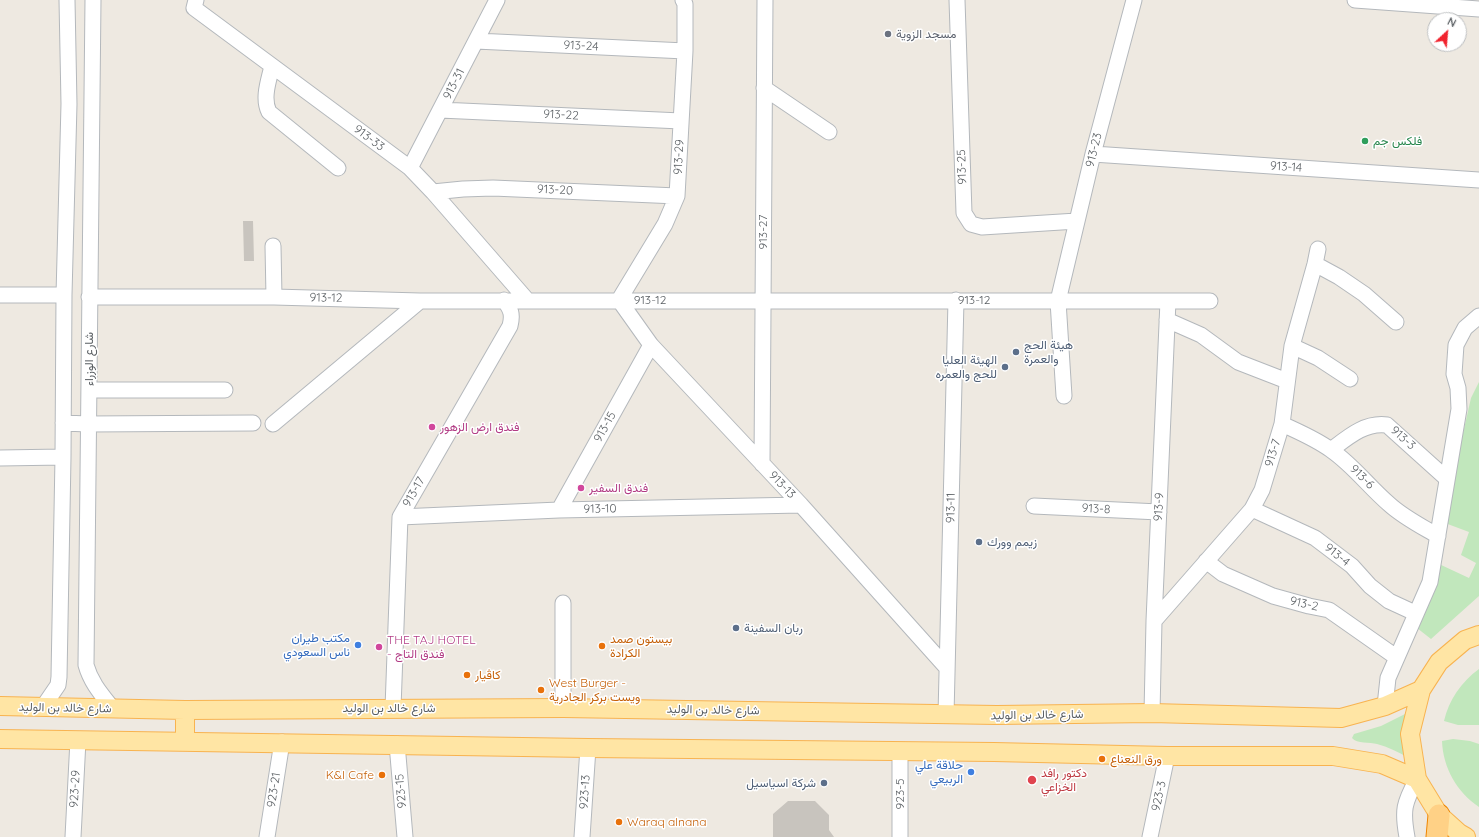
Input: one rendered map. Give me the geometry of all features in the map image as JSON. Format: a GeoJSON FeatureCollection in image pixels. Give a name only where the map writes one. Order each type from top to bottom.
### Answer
{"type":"FeatureCollection","features":[{"type":"Feature","properties":{"kind":"highway"},"geometry":{"type":"LineString","coordinates":[[1437,837],[1440,815]]}},
{"type":"Feature","properties":{"kind":"main road"},"geometry":{"type":"LineString","coordinates":[[1461,836],[1440,815],[1417,779],[1410,734],[1421,690],[1439,662],[1472,637],[1479,626]]}},
{"type":"Feature","properties":{"kind":"main road","name":"شارع خالد بن الوليد"},"geometry":{"type":"LineString","coordinates":[[0,706],[185,710],[563,708],[997,716],[1152,713],[1341,718],[1385,706],[1421,690]]}},
{"type":"Feature","properties":{"kind":"main road"},"geometry":{"type":"LineString","coordinates":[[185,710],[185,742]]}},
{"type":"Feature","properties":{"kind":"main road"},"geometry":{"type":"LineString","coordinates":[[0,739],[282,742],[588,748],[994,752],[1167,756],[1333,756],[1382,764],[1417,779]]}},
{"type":"Feature","properties":{"kind":"street"},"geometry":{"type":"LineString","coordinates":[[43,707],[58,685],[59,677],[64,295],[69,104],[67,0]]}},
{"type":"Feature","properties":{"kind":"street","name":"شارع الوزراء"},"geometry":{"type":"LineString","coordinates":[[93,0],[86,665],[93,684],[113,709]]}},
{"type":"Feature","properties":{"kind":"street","name":"913-33"},"geometry":{"type":"LineString","coordinates":[[196,0],[194,8],[410,168],[433,192],[527,300]]}},
{"type":"Feature","properties":{"kind":"street","name":"913-31"},"geometry":{"type":"LineString","coordinates":[[410,168],[497,0]]}},
{"type":"Feature","properties":{"kind":"street","name":"913-29"},"geometry":{"type":"LineString","coordinates":[[619,300],[665,224],[677,196],[685,51],[685,4],[683,0]]}},
{"type":"Feature","properties":{"kind":"street","name":"913-27"},"geometry":{"type":"LineString","coordinates":[[762,464],[765,0]]}},
{"type":"Feature","properties":{"kind":"street","name":"913-25"},"geometry":{"type":"LineString","coordinates":[[957,0],[964,213],[971,224],[982,227],[1077,221]]}},
{"type":"Feature","properties":{"kind":"street","name":"913-23"},"geometry":{"type":"LineString","coordinates":[[1064,396],[1058,300],[1093,154],[1134,0]]}},
{"type":"Feature","properties":{"kind":"street"},"geometry":{"type":"LineString","coordinates":[[1355,0],[1479,9]]}},
{"type":"Feature","properties":{"kind":"street","name":"913-24"},"geometry":{"type":"LineString","coordinates":[[476,41],[685,51]]}},
{"type":"Feature","properties":{"kind":"street"},"geometry":{"type":"LineString","coordinates":[[272,66],[266,106],[270,112],[338,168]]}},
{"type":"Feature","properties":{"kind":"street"},"geometry":{"type":"LineString","coordinates":[[764,88],[828,132]]}},
{"type":"Feature","properties":{"kind":"street"},"geometry":{"type":"LineString","coordinates":[[69,104],[92,107]]}},
{"type":"Feature","properties":{"kind":"street","name":"913-22"},"geometry":{"type":"LineString","coordinates":[[440,110],[681,120]]}},
{"type":"Feature","properties":{"kind":"street","name":"913-14"},"geometry":{"type":"LineString","coordinates":[[1093,154],[1479,180]]}},
{"type":"Feature","properties":{"kind":"street","name":"913-20"},"geometry":{"type":"LineString","coordinates":[[433,192],[463,188],[493,188],[677,196]]}},
{"type":"Feature","properties":{"kind":"street"},"geometry":{"type":"LineString","coordinates":[[273,246],[274,297]]}},
{"type":"Feature","properties":{"kind":"street","name":"913-7"},"geometry":{"type":"LineString","coordinates":[[1154,622],[1252,509],[1262,490],[1282,424],[1292,346],[1318,249]]}},
{"type":"Feature","properties":{"kind":"street"},"geometry":{"type":"LineString","coordinates":[[1315,264],[1339,277],[1364,294],[1396,322]]}},
{"type":"Feature","properties":{"kind":"street"},"geometry":{"type":"LineString","coordinates":[[0,295],[64,295]]}},
{"type":"Feature","properties":{"kind":"street","name":"913-12"},"geometry":{"type":"LineString","coordinates":[[89,297],[274,297],[420,301],[1210,301]]}},
{"type":"Feature","properties":{"kind":"street","name":"913-17"},"geometry":{"type":"LineString","coordinates":[[393,708],[400,517],[510,326],[512,317],[510,308],[504,300]]}},
{"type":"Feature","properties":{"kind":"street","name":"913-13"},"geometry":{"type":"LineString","coordinates":[[619,300],[651,345],[801,505],[947,668]]}},
{"type":"Feature","properties":{"kind":"street","name":"913-11"},"geometry":{"type":"LineString","coordinates":[[946,715],[956,300]]}},
{"type":"Feature","properties":{"kind":"street"},"geometry":{"type":"LineString","coordinates":[[273,424],[420,301]]}},
{"type":"Feature","properties":{"kind":"street","name":"913-9"},"geometry":{"type":"LineString","coordinates":[[1152,713],[1154,622],[1168,301]]}},
{"type":"Feature","properties":{"kind":"street"},"geometry":{"type":"LineString","coordinates":[[1385,706],[1388,678],[1415,613],[1430,582],[1459,409],[1458,388],[1454,374],[1456,345],[1465,328],[1479,316]]}},
{"type":"Feature","properties":{"kind":"street"},"geometry":{"type":"LineString","coordinates":[[1168,320],[1201,335],[1238,362],[1287,381]]}},
{"type":"Feature","properties":{"kind":"street","name":"913-15"},"geometry":{"type":"LineString","coordinates":[[559,510],[651,345]]}},
{"type":"Feature","properties":{"kind":"street"},"geometry":{"type":"LineString","coordinates":[[1292,346],[1318,358],[1350,379]]}},
{"type":"Feature","properties":{"kind":"street"},"geometry":{"type":"LineString","coordinates":[[89,390],[225,390]]}},
{"type":"Feature","properties":{"kind":"street"},"geometry":{"type":"LineString","coordinates":[[63,423],[253,423]]}},
{"type":"Feature","properties":{"kind":"street","name":"913-6"},"geometry":{"type":"LineString","coordinates":[[1282,424],[1331,450],[1347,462],[1388,504],[1401,514],[1438,536]]}},
{"type":"Feature","properties":{"kind":"street","name":"913-3"},"geometry":{"type":"LineString","coordinates":[[1331,450],[1354,432],[1376,424],[1387,425],[1447,479]]}},
{"type":"Feature","properties":{"kind":"street"},"geometry":{"type":"LineString","coordinates":[[0,458],[63,457]]}},
{"type":"Feature","properties":{"kind":"street","name":"913-10"},"geometry":{"type":"LineString","coordinates":[[400,517],[559,510],[801,505]]}},
{"type":"Feature","properties":{"kind":"street","name":"913-8"},"geometry":{"type":"LineString","coordinates":[[1034,506],[1159,512]]}},
{"type":"Feature","properties":{"kind":"street","name":"913-4"},"geometry":{"type":"LineString","coordinates":[[1252,509],[1315,538],[1352,566],[1370,586],[1389,601],[1415,613]]}},
{"type":"Feature","properties":{"kind":"street","name":"913-2"},"geometry":{"type":"LineString","coordinates":[[1206,561],[1223,574],[1273,596],[1329,610],[1396,657]]}},
{"type":"Feature","properties":{"kind":"street"},"geometry":{"type":"LineString","coordinates":[[563,603],[563,708]]}},
{"type":"Feature","properties":{"kind":"street","name":"923-29"},"geometry":{"type":"LineString","coordinates":[[73,837],[78,740]]}},
{"type":"Feature","properties":{"kind":"street","name":"923-21"},"geometry":{"type":"LineString","coordinates":[[267,837],[282,742]]}},
{"type":"Feature","properties":{"kind":"street","name":"923-15"},"geometry":{"type":"LineString","coordinates":[[397,744],[405,837]]}},
{"type":"Feature","properties":{"kind":"street","name":"923-13"},"geometry":{"type":"LineString","coordinates":[[582,837],[588,748]]}},
{"type":"Feature","properties":{"kind":"street","name":"923-5"},"geometry":{"type":"LineString","coordinates":[[900,752],[900,837]]}},
{"type":"Feature","properties":{"kind":"street","name":"923-3"},"geometry":{"type":"LineString","coordinates":[[1150,837],[1167,756]]}},
{"type":"Feature","properties":{"kind":"street"},"geometry":{"type":"LineString","coordinates":[[1408,837],[1404,818],[1406,805],[1410,792],[1417,779]]}},
{"type":"Feature","properties":{"kind":"green space"},"geometry":{"type":"Polygon","coordinates":[[[1479,382],[1479,596],[1431,639],[1417,628],[1439,564],[1469,578],[1476,563],[1461,555],[1469,532],[1445,523],[1451,486],[1471,398],[1479,382]]]}},
{"type":"Feature","properties":{"kind":"green space"},"geometry":{"type":"Polygon","coordinates":[[[1479,669],[1479,725],[1458,725],[1444,721],[1449,706],[1461,686],[1479,669]]]}},
{"type":"Feature","properties":{"kind":"green space"},"geometry":{"type":"Polygon","coordinates":[[[1405,714],[1404,732],[1407,757],[1381,745],[1360,742],[1352,738],[1354,734],[1381,726],[1405,714]]]}},
{"type":"Feature","properties":{"kind":"green space"},"geometry":{"type":"Polygon","coordinates":[[[1453,739],[1470,741],[1479,744],[1479,807],[1458,787],[1448,770],[1442,741],[1453,739]]]}},
{"type":"Feature","properties":{"kind":"building"},"geometry":{"type":"Polygon","coordinates":[[[243,221],[253,221],[254,261],[244,261],[243,221]]]}},
{"type":"Feature","properties":{"kind":"building"},"geometry":{"type":"Polygon","coordinates":[[[788,801],[815,801],[829,815],[829,830],[834,837],[773,837],[773,814],[788,801]]]}},
{"type":"Feature","properties":{"kind":"place","name":"مسجد الزوية"},"geometry":{"type":"Point","coordinates":[888,34]}},
{"type":"Feature","properties":{"kind":"place","name":"فلكس جم"},"geometry":{"type":"Point","coordinates":[1365,141]}},
{"type":"Feature","properties":{"kind":"place","name":"هيئة الحج والعمرة"},"geometry":{"type":"Point","coordinates":[1016,352]}},
{"type":"Feature","properties":{"kind":"place","name":"الهيئة العليا للحج والعمره"},"geometry":{"type":"Point","coordinates":[1005,367]}},
{"type":"Feature","properties":{"kind":"place","name":"فندق ارض الزهور"},"geometry":{"type":"Point","coordinates":[432,427]}},
{"type":"Feature","properties":{"kind":"place","name":"فندق السفير"},"geometry":{"type":"Point","coordinates":[581,488]}},
{"type":"Feature","properties":{"kind":"place","name":"زيمم وورك"},"geometry":{"type":"Point","coordinates":[979,542]}},
{"type":"Feature","properties":{"kind":"place","name":"ربان السفينة"},"geometry":{"type":"Point","coordinates":[736,628]}},
{"type":"Feature","properties":{"kind":"place","name":"مكتب طيران ناس السعودي"},"geometry":{"type":"Point","coordinates":[358,645]}},
{"type":"Feature","properties":{"kind":"place","name":"بيستون صمد الكرادة"},"geometry":{"type":"Point","coordinates":[602,646]}},
{"type":"Feature","properties":{"kind":"place","name":"THE TAJ HOTEL - فندق التاج"},"geometry":{"type":"Point","coordinates":[379,647]}},
{"type":"Feature","properties":{"kind":"place","name":"كاڤيار"},"geometry":{"type":"Point","coordinates":[467,675]}},
{"type":"Feature","properties":{"kind":"place","name":"West Burger - ويست بركر الجادرية"},"geometry":{"type":"Point","coordinates":[541,690]}},
{"type":"Feature","properties":{"kind":"place","name":"ورق النعناع"},"geometry":{"type":"Point","coordinates":[1102,759]}},
{"type":"Feature","properties":{"kind":"place","name":"حلاقة علي الربيعي"},"geometry":{"type":"Point","coordinates":[971,772]}},
{"type":"Feature","properties":{"kind":"place","name":"K&I Cafe"},"geometry":{"type":"Point","coordinates":[382,775]}},
{"type":"Feature","properties":{"kind":"place","name":"دكتور رافد الخزاعي"},"geometry":{"type":"Point","coordinates":[1032,780]}},
{"type":"Feature","properties":{"kind":"place","name":"شركة اسياسيل"},"geometry":{"type":"Point","coordinates":[824,783]}},
{"type":"Feature","properties":{"kind":"place","name":"Waraq alnana"},"geometry":{"type":"Point","coordinates":[619,822]}}]}
